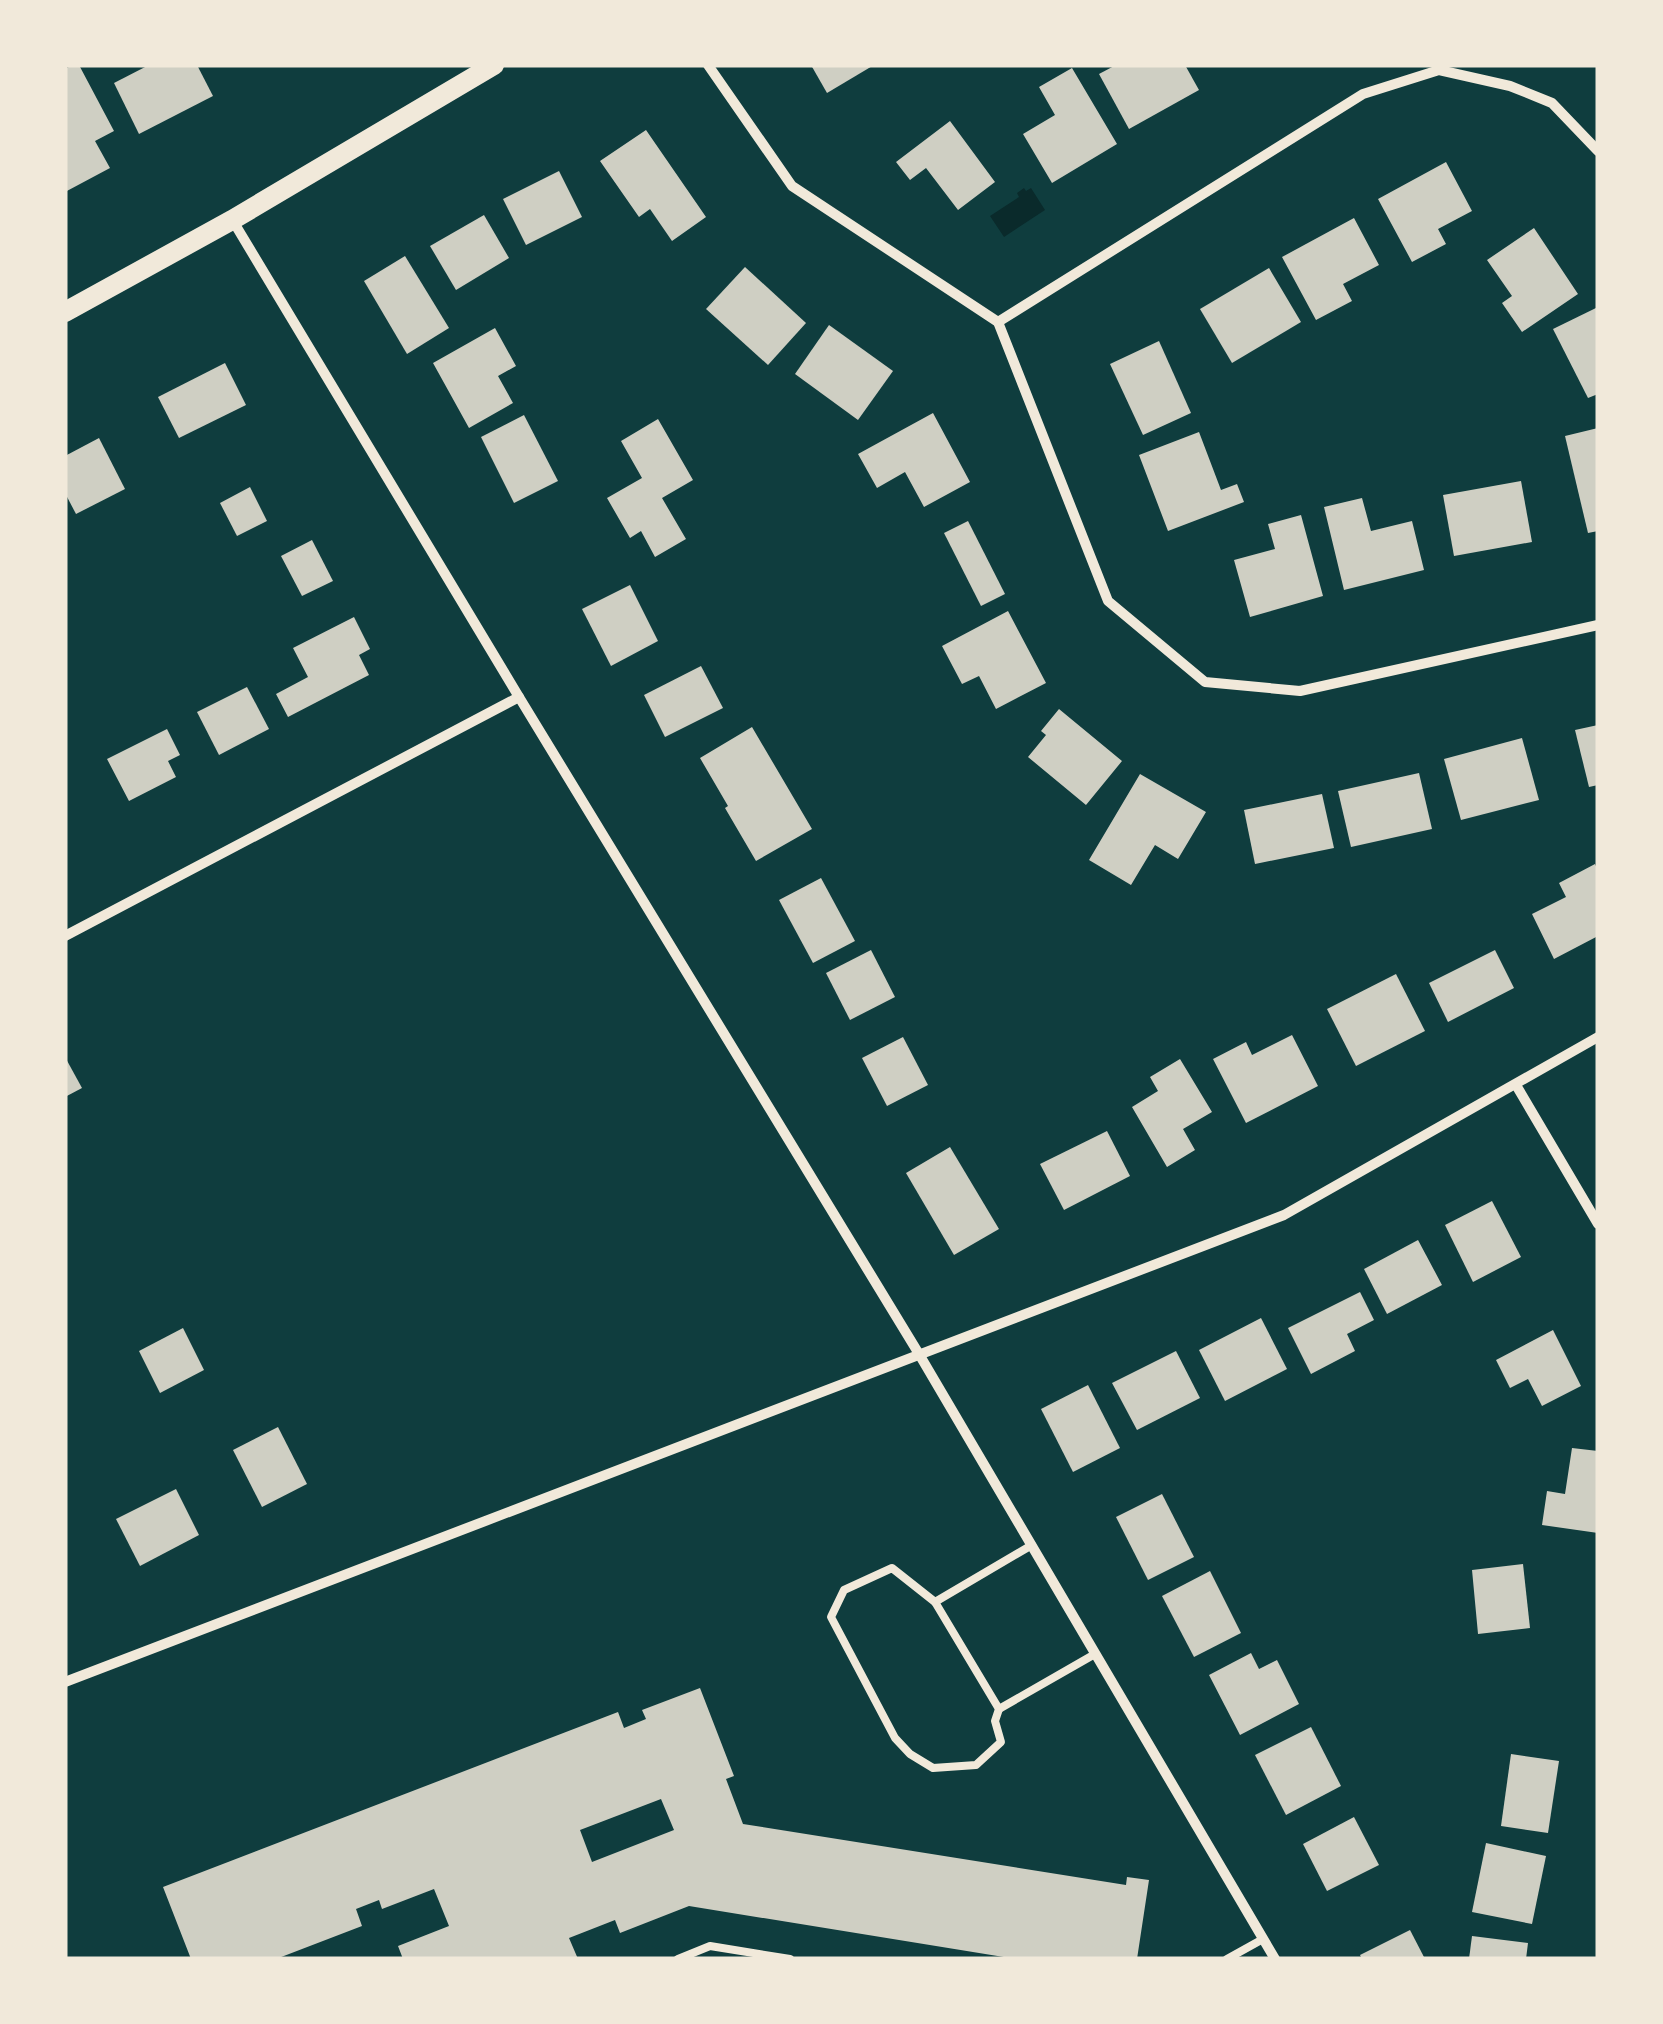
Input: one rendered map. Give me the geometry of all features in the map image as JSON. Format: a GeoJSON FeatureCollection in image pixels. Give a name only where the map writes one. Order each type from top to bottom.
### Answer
{"type":"FeatureCollection","features":[{"type":"Feature","properties":{"kind":"main road"},"geometry":{"type":"LineString","coordinates":[[65,312],[232,220],[494,65]]}},
{"type":"Feature","properties":{"kind":"street"},"geometry":{"type":"LineString","coordinates":[[708,65],[792,186],[998,322],[1108,602],[1206,682],[1300,691],[1598,626]]}},
{"type":"Feature","properties":{"kind":"street"},"geometry":{"type":"LineString","coordinates":[[998,322],[1363,94],[1439,70],[1510,86],[1552,103],[1598,151]]}},
{"type":"Feature","properties":{"kind":"street"},"geometry":{"type":"LineString","coordinates":[[232,220],[518,698],[919,1354],[1274,1959]]}},
{"type":"Feature","properties":{"kind":"street"},"geometry":{"type":"LineString","coordinates":[[65,936],[518,698]]}},
{"type":"Feature","properties":{"kind":"street"},"geometry":{"type":"LineString","coordinates":[[65,1682],[1284,1215],[1598,1037]]}},
{"type":"Feature","properties":{"kind":"street"},"geometry":{"type":"LineString","coordinates":[[1516,1085],[1598,1224]]}},
{"type":"Feature","properties":{"kind":"lane"},"geometry":{"type":"LineString","coordinates":[[935,1602],[1032,1545]]}},
{"type":"Feature","properties":{"kind":"lane"},"geometry":{"type":"LineString","coordinates":[[999,1709],[935,1602],[892,1568],[844,1590],[831,1618],[895,1738],[910,1754],[934,1768],[976,1765],[1002,1742],[995,1722],[999,1709],[1095,1654]]}},
{"type":"Feature","properties":{"kind":"lane"},"geometry":{"type":"LineString","coordinates":[[1227,1959],[1263,1939]]}},
{"type":"Feature","properties":{"kind":"lane"},"geometry":{"type":"LineString","coordinates":[[678,1959],[710,1946],[790,1959]]}},
{"type":"Feature","properties":{"kind":"water"},"geometry":{"type":"Polygon","coordinates":[[[1031,188],[1045,210],[1004,237],[990,216],[1019,197],[1017,193],[1031,188]]]}},
{"type":"Feature","properties":{"kind":"building"},"geometry":{"type":"Polygon","coordinates":[[[79,65],[114,131],[95,141],[110,168],[65,192],[65,69],[79,65]]]}},
{"type":"Feature","properties":{"kind":"building"},"geometry":{"type":"Polygon","coordinates":[[[149,65],[197,65],[213,96],[139,134],[114,83],[149,65]]]}},
{"type":"Feature","properties":{"kind":"building"},"geometry":{"type":"Polygon","coordinates":[[[811,65],[874,65],[827,93],[811,65]]]}},
{"type":"Feature","properties":{"kind":"building"},"geometry":{"type":"Polygon","coordinates":[[[1116,65],[1185,65],[1199,90],[1129,129],[1099,74],[1116,65]]]}},
{"type":"Feature","properties":{"kind":"building"},"geometry":{"type":"Polygon","coordinates":[[[1072,68],[1117,144],[1052,183],[1023,134],[1055,115],[1039,87],[1072,68]]]}},
{"type":"Feature","properties":{"kind":"building"},"geometry":{"type":"Polygon","coordinates":[[[950,121],[995,182],[958,210],[926,168],[910,180],[896,162],[950,121]]]}},
{"type":"Feature","properties":{"kind":"building"},"geometry":{"type":"Polygon","coordinates":[[[646,130],[706,217],[672,241],[650,209],[639,217],[600,161],[646,130]]]}},
{"type":"Feature","properties":{"kind":"building"},"geometry":{"type":"Polygon","coordinates":[[[1446,162],[1472,211],[1438,229],[1446,244],[1412,262],[1378,199],[1446,162]]]}},
{"type":"Feature","properties":{"kind":"building"},"geometry":{"type":"Polygon","coordinates":[[[559,171],[582,217],[526,245],[503,199],[559,171]]]}},
{"type":"Feature","properties":{"kind":"building"},"geometry":{"type":"Polygon","coordinates":[[[484,215],[509,258],[456,290],[430,246],[484,215]]]}},
{"type":"Feature","properties":{"kind":"building"},"geometry":{"type":"Polygon","coordinates":[[[1354,218],[1379,265],[1343,284],[1352,301],[1316,320],[1282,257],[1354,218]]]}},
{"type":"Feature","properties":{"kind":"building"},"geometry":{"type":"Polygon","coordinates":[[[1534,228],[1578,294],[1522,332],[1502,303],[1512,296],[1487,260],[1534,228]]]}},
{"type":"Feature","properties":{"kind":"building"},"geometry":{"type":"Polygon","coordinates":[[[405,256],[449,328],[407,354],[364,281],[405,256]]]}},
{"type":"Feature","properties":{"kind":"building"},"geometry":{"type":"Polygon","coordinates":[[[745,267],[806,323],[768,365],[706,309],[745,267]]]}},
{"type":"Feature","properties":{"kind":"building"},"geometry":{"type":"Polygon","coordinates":[[[1269,268],[1301,322],[1232,363],[1200,309],[1269,268]]]}},
{"type":"Feature","properties":{"kind":"building"},"geometry":{"type":"Polygon","coordinates":[[[1598,307],[1598,394],[1588,398],[1553,329],[1598,307]]]}},
{"type":"Feature","properties":{"kind":"building"},"geometry":{"type":"Polygon","coordinates":[[[829,325],[893,371],[858,420],[795,374],[829,325]]]}},
{"type":"Feature","properties":{"kind":"building"},"geometry":{"type":"Polygon","coordinates":[[[495,328],[516,366],[498,376],[513,403],[469,428],[433,363],[495,328]]]}},
{"type":"Feature","properties":{"kind":"building"},"geometry":{"type":"Polygon","coordinates":[[[1159,341],[1191,413],[1143,435],[1110,364],[1159,341]]]}},
{"type":"Feature","properties":{"kind":"building"},"geometry":{"type":"Polygon","coordinates":[[[225,363],[246,405],[179,438],[158,397],[225,363]]]}},
{"type":"Feature","properties":{"kind":"building"},"geometry":{"type":"Polygon","coordinates":[[[933,413],[970,482],[924,507],[905,472],[877,488],[858,454],[933,413]]]}},
{"type":"Feature","properties":{"kind":"building"},"geometry":{"type":"Polygon","coordinates":[[[524,415],[558,481],[514,503],[481,437],[524,415]]]}},
{"type":"Feature","properties":{"kind":"building"},"geometry":{"type":"Polygon","coordinates":[[[658,419],[693,480],[662,498],[686,539],[655,557],[641,531],[630,538],[607,498],[642,478],[621,441],[658,419]]]}},
{"type":"Feature","properties":{"kind":"building"},"geometry":{"type":"Polygon","coordinates":[[[1598,428],[1598,531],[1588,533],[1565,436],[1598,428]]]}},
{"type":"Feature","properties":{"kind":"building"},"geometry":{"type":"Polygon","coordinates":[[[1199,432],[1221,490],[1237,484],[1244,502],[1168,531],[1139,455],[1199,432]]]}},
{"type":"Feature","properties":{"kind":"building"},"geometry":{"type":"Polygon","coordinates":[[[99,438],[125,489],[76,514],[65,493],[65,456],[99,438]]]}},
{"type":"Feature","properties":{"kind":"building"},"geometry":{"type":"Polygon","coordinates":[[[1521,481],[1532,542],[1454,556],[1443,495],[1521,481]]]}},
{"type":"Feature","properties":{"kind":"building"},"geometry":{"type":"Polygon","coordinates":[[[250,487],[267,521],[237,536],[220,503],[250,487]]]}},
{"type":"Feature","properties":{"kind":"building"},"geometry":{"type":"Polygon","coordinates":[[[1362,498],[1371,531],[1412,521],[1424,570],[1344,590],[1324,507],[1362,498]]]}},
{"type":"Feature","properties":{"kind":"building"},"geometry":{"type":"Polygon","coordinates":[[[1301,515],[1323,596],[1250,617],[1234,560],[1275,549],[1268,524],[1301,515]]]}},
{"type":"Feature","properties":{"kind":"building"},"geometry":{"type":"Polygon","coordinates":[[[968,521],[1005,594],[981,606],[944,533],[968,521]]]}},
{"type":"Feature","properties":{"kind":"building"},"geometry":{"type":"Polygon","coordinates":[[[312,540],[333,581],[302,596],[281,556],[312,540]]]}},
{"type":"Feature","properties":{"kind":"building"},"geometry":{"type":"Polygon","coordinates":[[[630,585],[658,641],[611,666],[582,609],[630,585]]]}},
{"type":"Feature","properties":{"kind":"building"},"geometry":{"type":"Polygon","coordinates":[[[1008,611],[1046,683],[996,709],[979,676],[962,684],[942,646],[1008,611]]]}},
{"type":"Feature","properties":{"kind":"building"},"geometry":{"type":"Polygon","coordinates":[[[354,617],[370,649],[359,655],[369,675],[288,717],[276,694],[308,677],[293,648],[354,617]]]}},
{"type":"Feature","properties":{"kind":"building"},"geometry":{"type":"Polygon","coordinates":[[[701,666],[723,708],[665,737],[644,695],[701,666]]]}},
{"type":"Feature","properties":{"kind":"building"},"geometry":{"type":"Polygon","coordinates":[[[247,687],[269,729],[219,755],[197,712],[247,687]]]}},
{"type":"Feature","properties":{"kind":"building"},"geometry":{"type":"Polygon","coordinates":[[[1059,709],[1122,761],[1086,805],[1028,757],[1046,735],[1041,731],[1059,709]]]}},
{"type":"Feature","properties":{"kind":"building"},"geometry":{"type":"Polygon","coordinates":[[[1598,725],[1598,785],[1589,787],[1575,730],[1598,725]]]}},
{"type":"Feature","properties":{"kind":"building"},"geometry":{"type":"Polygon","coordinates":[[[752,727],[812,829],[756,861],[700,758],[752,727]]]}},
{"type":"Feature","properties":{"kind":"building"},"geometry":{"type":"Polygon","coordinates":[[[167,729],[180,755],[168,761],[176,777],[129,801],[107,759],[167,729]]]}},
{"type":"Feature","properties":{"kind":"building"},"geometry":{"type":"Polygon","coordinates":[[[1522,738],[1539,800],[1461,820],[1444,759],[1522,738]]]}},
{"type":"Feature","properties":{"kind":"building"},"geometry":{"type":"Polygon","coordinates":[[[1419,773],[1432,829],[1351,847],[1338,791],[1419,773]]]}},
{"type":"Feature","properties":{"kind":"building"},"geometry":{"type":"Polygon","coordinates":[[[1140,774],[1206,812],[1178,859],[1155,845],[1131,885],[1089,860],[1140,774]]]}},
{"type":"Feature","properties":{"kind":"building"},"geometry":{"type":"Polygon","coordinates":[[[1322,794],[1334,848],[1255,864],[1244,810],[1322,794]]]}},
{"type":"Feature","properties":{"kind":"building"},"geometry":{"type":"Polygon","coordinates":[[[1595,864],[1598,936],[1554,959],[1532,914],[1566,897],[1559,883],[1595,864]]]}},
{"type":"Feature","properties":{"kind":"building"},"geometry":{"type":"Polygon","coordinates":[[[821,878],[855,941],[813,963],[779,900],[821,878]]]}},
{"type":"Feature","properties":{"kind":"building"},"geometry":{"type":"Polygon","coordinates":[[[871,950],[895,997],[850,1020],[826,973],[871,950]]]}},
{"type":"Feature","properties":{"kind":"building"},"geometry":{"type":"Polygon","coordinates":[[[1495,950],[1514,988],[1448,1022],[1429,983],[1495,950]]]}},
{"type":"Feature","properties":{"kind":"building"},"geometry":{"type":"Polygon","coordinates":[[[1396,974],[1425,1031],[1356,1066],[1327,1009],[1396,974]]]}},
{"type":"Feature","properties":{"kind":"building"},"geometry":{"type":"Polygon","coordinates":[[[1292,1035],[1318,1086],[1246,1123],[1213,1059],[1246,1042],[1252,1055],[1292,1035]]]}},
{"type":"Feature","properties":{"kind":"building"},"geometry":{"type":"Polygon","coordinates":[[[903,1037],[928,1085],[887,1106],[862,1058],[903,1037]]]}},
{"type":"Feature","properties":{"kind":"building"},"geometry":{"type":"Polygon","coordinates":[[[65,1057],[82,1088],[65,1097],[65,1057]]]}},
{"type":"Feature","properties":{"kind":"building"},"geometry":{"type":"Polygon","coordinates":[[[1180,1059],[1212,1112],[1183,1129],[1195,1150],[1167,1167],[1132,1107],[1158,1091],[1150,1077],[1180,1059]]]}},
{"type":"Feature","properties":{"kind":"building"},"geometry":{"type":"Polygon","coordinates":[[[1107,1131],[1130,1176],[1064,1210],[1040,1164],[1107,1131]]]}},
{"type":"Feature","properties":{"kind":"building"},"geometry":{"type":"Polygon","coordinates":[[[950,1147],[999,1229],[954,1255],[906,1173],[950,1147]]]}},
{"type":"Feature","properties":{"kind":"building"},"geometry":{"type":"Polygon","coordinates":[[[1492,1201],[1521,1257],[1473,1282],[1445,1225],[1492,1201]]]}},
{"type":"Feature","properties":{"kind":"building"},"geometry":{"type":"Polygon","coordinates":[[[1418,1240],[1442,1285],[1387,1314],[1364,1269],[1418,1240]]]}},
{"type":"Feature","properties":{"kind":"building"},"geometry":{"type":"Polygon","coordinates":[[[1360,1292],[1374,1320],[1347,1334],[1355,1351],[1311,1374],[1288,1328],[1360,1292]]]}},
{"type":"Feature","properties":{"kind":"building"},"geometry":{"type":"Polygon","coordinates":[[[1261,1318],[1287,1369],[1225,1401],[1199,1350],[1261,1318]]]}},
{"type":"Feature","properties":{"kind":"building"},"geometry":{"type":"Polygon","coordinates":[[[183,1328],[204,1370],[160,1393],[139,1351],[183,1328]]]}},
{"type":"Feature","properties":{"kind":"building"},"geometry":{"type":"Polygon","coordinates":[[[1553,1330],[1581,1386],[1542,1406],[1528,1379],[1510,1388],[1496,1360],[1553,1330]]]}},
{"type":"Feature","properties":{"kind":"building"},"geometry":{"type":"Polygon","coordinates":[[[1176,1351],[1200,1398],[1137,1430],[1112,1383],[1176,1351]]]}},
{"type":"Feature","properties":{"kind":"building"},"geometry":{"type":"Polygon","coordinates":[[[1088,1385],[1120,1448],[1073,1472],[1041,1409],[1088,1385]]]}},
{"type":"Feature","properties":{"kind":"building"},"geometry":{"type":"Polygon","coordinates":[[[278,1427],[307,1484],[262,1507],[233,1450],[278,1427]]]}},
{"type":"Feature","properties":{"kind":"building"},"geometry":{"type":"Polygon","coordinates":[[[1572,1448],[1598,1451],[1598,1533],[1542,1525],[1547,1491],[1565,1494],[1572,1448]]]}},
{"type":"Feature","properties":{"kind":"building"},"geometry":{"type":"Polygon","coordinates":[[[176,1489],[199,1535],[140,1566],[116,1519],[176,1489]]]}},
{"type":"Feature","properties":{"kind":"building"},"geometry":{"type":"Polygon","coordinates":[[[1162,1494],[1194,1557],[1148,1580],[1116,1517],[1162,1494]]]}},
{"type":"Feature","properties":{"kind":"building"},"geometry":{"type":"Polygon","coordinates":[[[1523,1564],[1530,1628],[1478,1634],[1472,1570],[1523,1564]]]}},
{"type":"Feature","properties":{"kind":"building"},"geometry":{"type":"Polygon","coordinates":[[[1210,1571],[1241,1633],[1194,1657],[1162,1596],[1210,1571]]]}},
{"type":"Feature","properties":{"kind":"building"},"geometry":{"type":"Polygon","coordinates":[[[1251,1653],[1259,1669],[1277,1660],[1299,1704],[1240,1735],[1209,1675],[1251,1653]]]}},
{"type":"Feature","properties":{"kind":"building"},"geometry":{"type":"Polygon","coordinates":[[[700,1688],[734,1776],[726,1779],[743,1824],[1126,1885],[1127,1877],[1149,1880],[1137,1959],[1016,1959],[689,1906],[620,1933],[615,1920],[569,1938],[578,1959],[403,1959],[398,1946],[449,1926],[434,1889],[382,1909],[379,1900],[356,1909],[362,1926],[276,1959],[191,1959],[163,1887],[618,1712],[624,1728],[646,1719],[642,1710],[700,1688]],[[661,1799],[580,1830],[592,1862],[674,1830],[661,1799]]]}},
{"type":"Feature","properties":{"kind":"building"},"geometry":{"type":"Polygon","coordinates":[[[1311,1727],[1341,1786],[1286,1815],[1255,1755],[1311,1727]]]}},
{"type":"Feature","properties":{"kind":"building"},"geometry":{"type":"Polygon","coordinates":[[[1511,1754],[1559,1761],[1548,1833],[1501,1826],[1511,1754]]]}},
{"type":"Feature","properties":{"kind":"building"},"geometry":{"type":"Polygon","coordinates":[[[1354,1817],[1379,1865],[1327,1891],[1303,1844],[1354,1817]]]}},
{"type":"Feature","properties":{"kind":"building"},"geometry":{"type":"Polygon","coordinates":[[[1486,1843],[1546,1856],[1532,1924],[1472,1912],[1486,1843]]]}},
{"type":"Feature","properties":{"kind":"building"},"geometry":{"type":"Polygon","coordinates":[[[1410,1930],[1425,1959],[1362,1959],[1360,1955],[1410,1930]]]}},
{"type":"Feature","properties":{"kind":"building"},"geometry":{"type":"Polygon","coordinates":[[[1472,1936],[1528,1943],[1526,1959],[1469,1959],[1472,1936]]]}}]}
